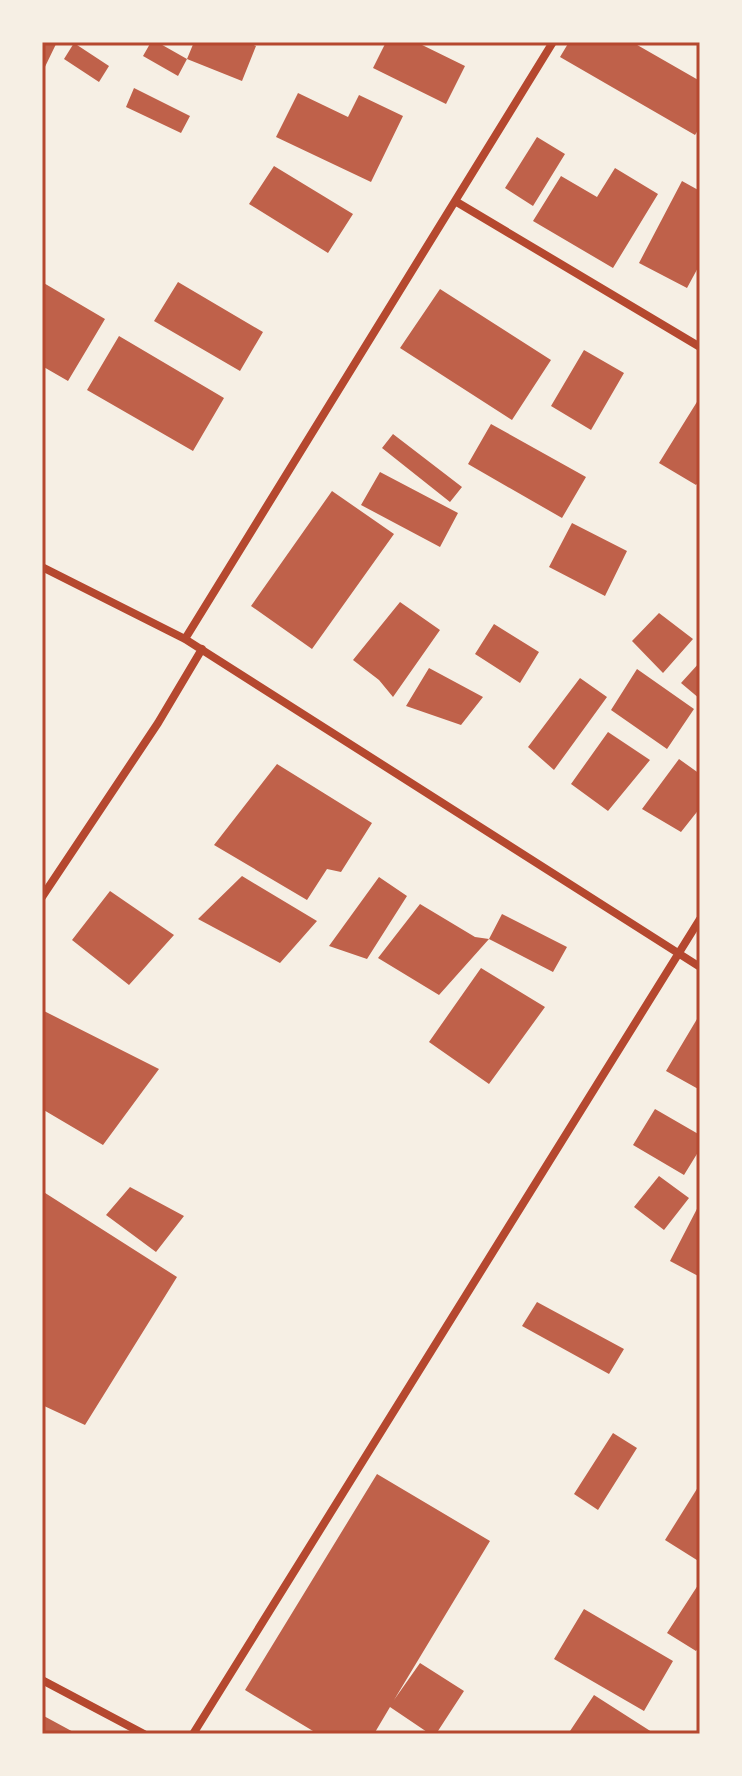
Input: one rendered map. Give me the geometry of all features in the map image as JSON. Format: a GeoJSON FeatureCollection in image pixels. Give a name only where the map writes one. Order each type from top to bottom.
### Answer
{"type":"FeatureCollection","features":[{"type":"Feature","properties":{"kind":"street"},"geometry":{"type":"LineString","coordinates":[[185,639],[553,42]]}},
{"type":"Feature","properties":{"kind":"street"},"geometry":{"type":"LineString","coordinates":[[455,201],[700,347]]}},
{"type":"Feature","properties":{"kind":"street"},"geometry":{"type":"LineString","coordinates":[[42,567],[202,649],[700,967]]}},
{"type":"Feature","properties":{"kind":"street"},"geometry":{"type":"LineString","coordinates":[[42,897],[158,723],[202,649]]}},
{"type":"Feature","properties":{"kind":"street"},"geometry":{"type":"LineString","coordinates":[[193,1734],[700,919]]}},
{"type":"Feature","properties":{"kind":"street"},"geometry":{"type":"LineString","coordinates":[[42,1680],[144,1734]]}},
{"type":"Feature","properties":{"kind":"building"},"geometry":{"type":"Polygon","coordinates":[[[42,42],[57,42],[42,73],[42,42]]]}},
{"type":"Feature","properties":{"kind":"building"},"geometry":{"type":"Polygon","coordinates":[[[151,42],[157,42],[187,59],[178,76],[143,56],[151,42]]]}},
{"type":"Feature","properties":{"kind":"building"},"geometry":{"type":"Polygon","coordinates":[[[194,42],[247,42],[256,46],[242,81],[187,59],[194,42]]]}},
{"type":"Feature","properties":{"kind":"building"},"geometry":{"type":"Polygon","coordinates":[[[386,42],[416,42],[465,66],[446,104],[373,68],[386,42]]]}},
{"type":"Feature","properties":{"kind":"building"},"geometry":{"type":"Polygon","coordinates":[[[569,42],[632,42],[700,81],[700,127],[695,135],[560,57],[569,42]]]}},
{"type":"Feature","properties":{"kind":"building"},"geometry":{"type":"Polygon","coordinates":[[[74,43],[109,66],[99,82],[64,59],[74,43]]]}},
{"type":"Feature","properties":{"kind":"building"},"geometry":{"type":"Polygon","coordinates":[[[134,88],[190,116],[181,133],[126,107],[134,88]]]}},
{"type":"Feature","properties":{"kind":"building"},"geometry":{"type":"Polygon","coordinates":[[[298,93],[348,117],[359,95],[403,116],[371,182],[276,137],[298,93]]]}},
{"type":"Feature","properties":{"kind":"building"},"geometry":{"type":"Polygon","coordinates":[[[537,137],[565,154],[533,206],[505,188],[537,137]]]}},
{"type":"Feature","properties":{"kind":"building"},"geometry":{"type":"Polygon","coordinates":[[[274,166],[353,214],[328,253],[249,204],[274,166]]]}},
{"type":"Feature","properties":{"kind":"building"},"geometry":{"type":"Polygon","coordinates":[[[615,168],[658,194],[613,268],[533,221],[561,176],[597,197],[615,168]]]}},
{"type":"Feature","properties":{"kind":"building"},"geometry":{"type":"Polygon","coordinates":[[[682,181],[700,191],[700,264],[687,288],[639,263],[682,181]]]}},
{"type":"Feature","properties":{"kind":"building"},"geometry":{"type":"Polygon","coordinates":[[[42,282],[105,319],[68,381],[42,366],[42,282]]]}},
{"type":"Feature","properties":{"kind":"building"},"geometry":{"type":"Polygon","coordinates":[[[178,282],[263,332],[240,371],[154,321],[178,282]]]}},
{"type":"Feature","properties":{"kind":"building"},"geometry":{"type":"Polygon","coordinates":[[[440,289],[551,360],[512,420],[400,348],[440,289]]]}},
{"type":"Feature","properties":{"kind":"building"},"geometry":{"type":"Polygon","coordinates":[[[119,336],[224,398],[193,451],[87,390],[119,336]]]}},
{"type":"Feature","properties":{"kind":"building"},"geometry":{"type":"Polygon","coordinates":[[[584,350],[624,373],[591,430],[551,406],[584,350]]]}},
{"type":"Feature","properties":{"kind":"building"},"geometry":{"type":"Polygon","coordinates":[[[700,397],[700,480],[696,485],[659,463],[700,397]]]}},
{"type":"Feature","properties":{"kind":"building"},"geometry":{"type":"Polygon","coordinates":[[[491,424],[586,477],[562,518],[468,464],[491,424]]]}},
{"type":"Feature","properties":{"kind":"building"},"geometry":{"type":"Polygon","coordinates":[[[393,434],[462,487],[450,502],[382,448],[393,434]]]}},
{"type":"Feature","properties":{"kind":"building"},"geometry":{"type":"Polygon","coordinates":[[[380,472],[458,513],[440,547],[361,505],[380,472]]]}},
{"type":"Feature","properties":{"kind":"building"},"geometry":{"type":"Polygon","coordinates":[[[332,491],[394,534],[312,649],[251,606],[332,491]]]}},
{"type":"Feature","properties":{"kind":"building"},"geometry":{"type":"Polygon","coordinates":[[[572,523],[627,551],[605,596],[549,567],[572,523]]]}},
{"type":"Feature","properties":{"kind":"building"},"geometry":{"type":"Polygon","coordinates":[[[400,602],[440,630],[393,697],[379,680],[353,660],[400,602]]]}},
{"type":"Feature","properties":{"kind":"building"},"geometry":{"type":"Polygon","coordinates":[[[659,613],[693,639],[663,673],[632,641],[659,613]]]}},
{"type":"Feature","properties":{"kind":"building"},"geometry":{"type":"Polygon","coordinates":[[[494,624],[539,652],[520,683],[475,654],[494,624]]]}},
{"type":"Feature","properties":{"kind":"building"},"geometry":{"type":"Polygon","coordinates":[[[700,662],[700,699],[681,683],[700,662]]]}},
{"type":"Feature","properties":{"kind":"building"},"geometry":{"type":"Polygon","coordinates":[[[429,668],[483,697],[461,725],[406,706],[429,668]]]}},
{"type":"Feature","properties":{"kind":"building"},"geometry":{"type":"Polygon","coordinates":[[[637,669],[694,709],[667,749],[611,710],[637,669]]]}},
{"type":"Feature","properties":{"kind":"building"},"geometry":{"type":"Polygon","coordinates":[[[580,678],[607,697],[554,770],[528,747],[580,678]]]}},
{"type":"Feature","properties":{"kind":"building"},"geometry":{"type":"Polygon","coordinates":[[[608,732],[650,760],[608,811],[571,784],[608,732]]]}},
{"type":"Feature","properties":{"kind":"building"},"geometry":{"type":"Polygon","coordinates":[[[679,759],[700,774],[700,808],[681,832],[642,809],[679,759]]]}},
{"type":"Feature","properties":{"kind":"building"},"geometry":{"type":"Polygon","coordinates":[[[277,764],[372,823],[341,872],[327,869],[307,900],[214,845],[277,764]]]}},
{"type":"Feature","properties":{"kind":"building"},"geometry":{"type":"Polygon","coordinates":[[[242,876],[317,921],[280,963],[198,919],[242,876]]]}},
{"type":"Feature","properties":{"kind":"building"},"geometry":{"type":"Polygon","coordinates":[[[379,877],[407,896],[367,959],[329,946],[379,877]]]}},
{"type":"Feature","properties":{"kind":"building"},"geometry":{"type":"Polygon","coordinates":[[[110,891],[174,935],[129,985],[72,940],[110,891]]]}},
{"type":"Feature","properties":{"kind":"building"},"geometry":{"type":"Polygon","coordinates":[[[420,904],[475,937],[489,939],[439,995],[378,958],[420,904]]]}},
{"type":"Feature","properties":{"kind":"building"},"geometry":{"type":"Polygon","coordinates":[[[502,914],[567,947],[553,972],[489,939],[502,914]]]}},
{"type":"Feature","properties":{"kind":"building"},"geometry":{"type":"Polygon","coordinates":[[[481,968],[545,1007],[489,1084],[429,1042],[481,968]]]}},
{"type":"Feature","properties":{"kind":"building"},"geometry":{"type":"Polygon","coordinates":[[[42,1010],[159,1069],[103,1145],[42,1109],[42,1010]]]}},
{"type":"Feature","properties":{"kind":"building"},"geometry":{"type":"Polygon","coordinates":[[[700,1014],[700,1090],[666,1071],[700,1014]]]}},
{"type":"Feature","properties":{"kind":"building"},"geometry":{"type":"Polygon","coordinates":[[[655,1109],[700,1135],[700,1149],[684,1175],[633,1145],[655,1109]]]}},
{"type":"Feature","properties":{"kind":"building"},"geometry":{"type":"Polygon","coordinates":[[[659,1176],[689,1198],[664,1230],[634,1207],[659,1176]]]}},
{"type":"Feature","properties":{"kind":"building"},"geometry":{"type":"Polygon","coordinates":[[[130,1187],[184,1216],[156,1252],[106,1215],[130,1187]]]}},
{"type":"Feature","properties":{"kind":"building"},"geometry":{"type":"Polygon","coordinates":[[[42,1191],[177,1277],[85,1425],[42,1405],[42,1191]]]}},
{"type":"Feature","properties":{"kind":"building"},"geometry":{"type":"Polygon","coordinates":[[[700,1203],[700,1277],[670,1261],[700,1203]]]}},
{"type":"Feature","properties":{"kind":"building"},"geometry":{"type":"Polygon","coordinates":[[[537,1302],[624,1349],[609,1374],[522,1326],[537,1302]]]}},
{"type":"Feature","properties":{"kind":"building"},"geometry":{"type":"Polygon","coordinates":[[[613,1433],[637,1448],[598,1510],[574,1494],[613,1433]]]}},
{"type":"Feature","properties":{"kind":"building"},"geometry":{"type":"Polygon","coordinates":[[[377,1474],[490,1541],[394,1700],[420,1663],[464,1691],[436,1734],[430,1734],[390,1707],[374,1734],[318,1734],[245,1690],[377,1474]]]}},
{"type":"Feature","properties":{"kind":"building"},"geometry":{"type":"Polygon","coordinates":[[[700,1484],[700,1562],[665,1540],[700,1484]]]}},
{"type":"Feature","properties":{"kind":"building"},"geometry":{"type":"Polygon","coordinates":[[[700,1582],[700,1645],[696,1651],[667,1633],[700,1582]]]}},
{"type":"Feature","properties":{"kind":"building"},"geometry":{"type":"Polygon","coordinates":[[[584,1609],[673,1661],[644,1711],[554,1659],[584,1609]]]}},
{"type":"Feature","properties":{"kind":"building"},"geometry":{"type":"Polygon","coordinates":[[[594,1695],[655,1734],[568,1734],[594,1695]]]}},
{"type":"Feature","properties":{"kind":"building"},"geometry":{"type":"Polygon","coordinates":[[[42,1715],[66,1728],[77,1734],[42,1734],[42,1715]]]}}]}
